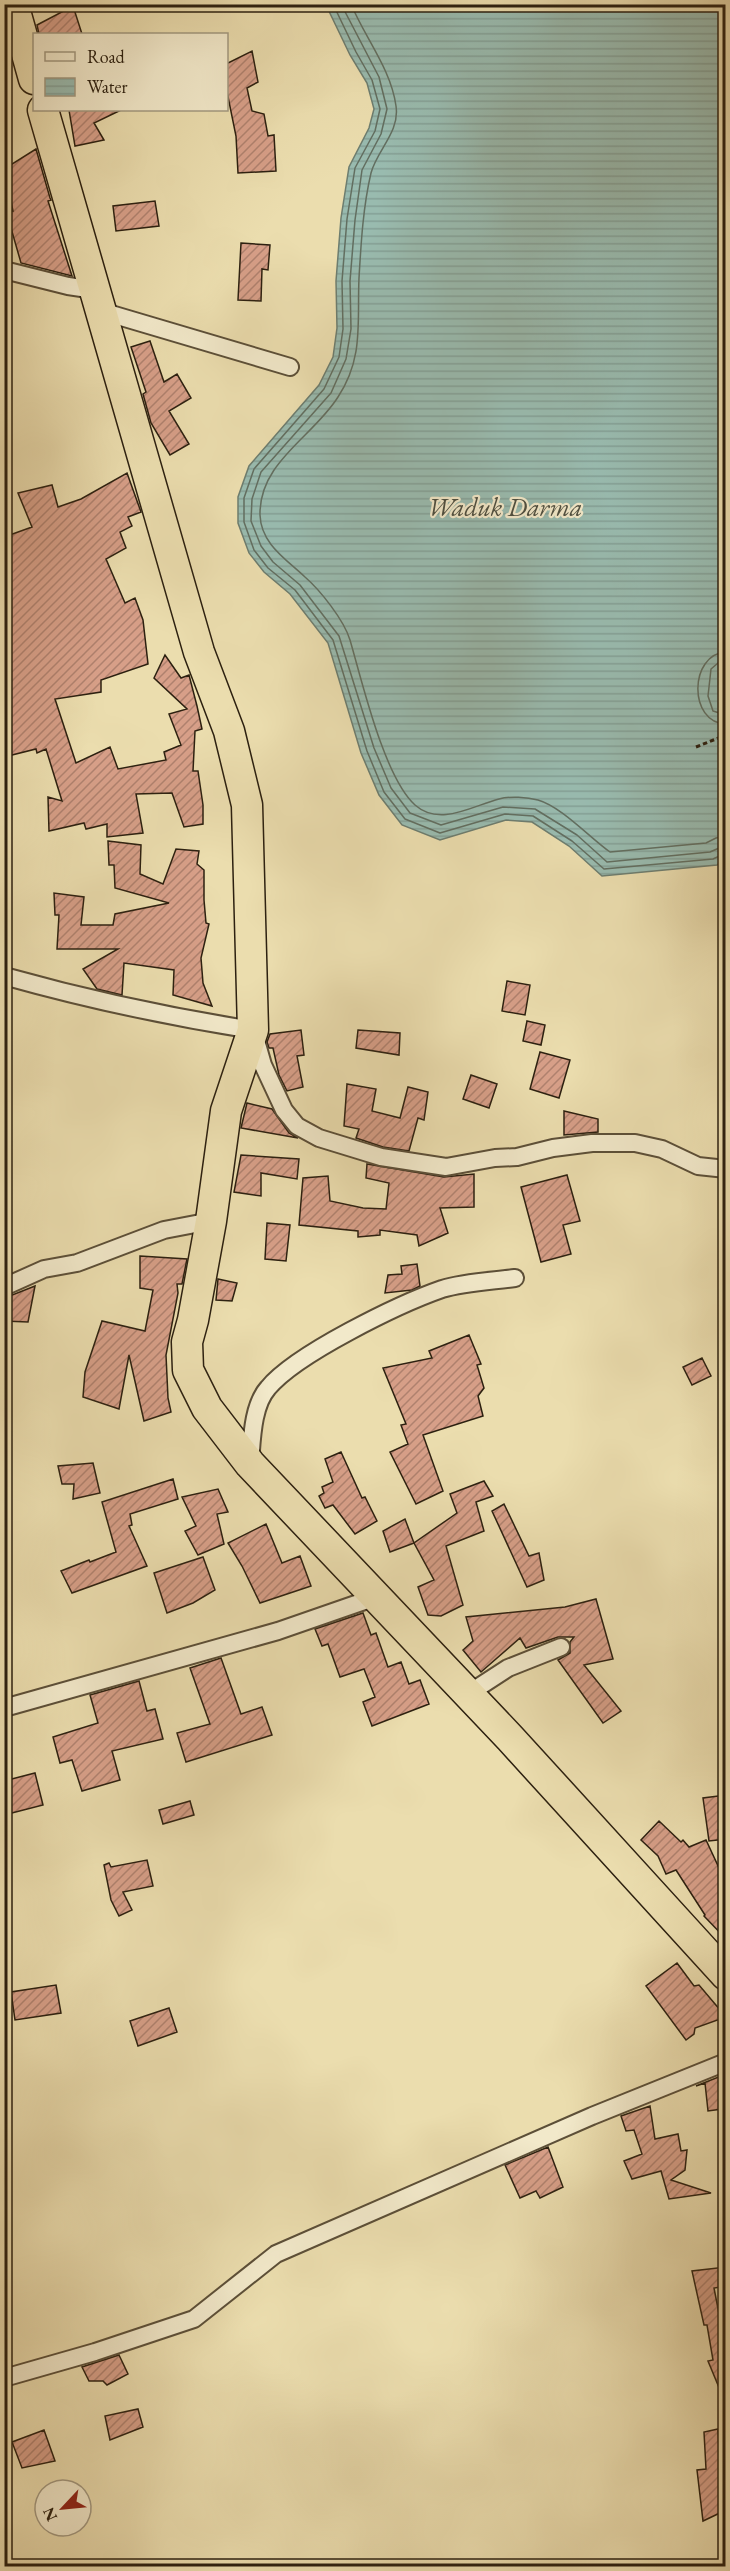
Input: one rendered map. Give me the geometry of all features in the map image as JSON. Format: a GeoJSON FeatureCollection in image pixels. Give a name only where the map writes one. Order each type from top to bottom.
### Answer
{"type":"FeatureCollection","features":[{"type":"Feature","properties":{"kind":"highway"},"geometry":{"type":"LineString","coordinates":[[13,4],[33,75]]}},
{"type":"Feature","properties":{"kind":"highway"},"geometry":{"type":"LineString","coordinates":[[43,111],[199,652],[229,731],[248,806],[253,1030],[226,1111],[211,1221],[187,1342],[188,1370],[207,1408],[250,1464],[468,1694],[726,1975]]}},
{"type":"Feature","properties":{"kind":"street"},"geometry":{"type":"LineString","coordinates":[[4,270],[68,286],[98,301],[290,367]]}},
{"type":"Feature","properties":{"kind":"street"},"geometry":{"type":"LineString","coordinates":[[4,976],[70,995],[201,1022],[253,1030],[263,1065],[284,1110],[297,1126],[319,1138],[381,1157],[446,1167],[592,1143],[635,1143],[662,1149],[698,1166],[726,1169]]}},
{"type":"Feature","properties":{"kind":"street"},"geometry":{"type":"LineString","coordinates":[[4,1287],[44,1269],[77,1263],[164,1230],[211,1221]]}},
{"type":"Feature","properties":{"kind":"street"},"geometry":{"type":"LineString","coordinates":[[250,1464],[253,1423],[267,1389],[304,1358],[387,1313],[444,1289],[515,1278]]}},
{"type":"Feature","properties":{"kind":"street"},"geometry":{"type":"LineString","coordinates":[[4,1708],[278,1631],[376,1597]]}},
{"type":"Feature","properties":{"kind":"street"},"geometry":{"type":"LineString","coordinates":[[468,1694],[508,1668],[561,1647]]}},
{"type":"Feature","properties":{"kind":"street"},"geometry":{"type":"LineString","coordinates":[[4,2378],[95,2352],[120,2341],[194,2319],[276,2253],[592,2116],[726,2062]]}},
{"type":"Feature","properties":{"kind":"path"},"geometry":{"type":"LineString","coordinates":[[696,747],[726,735]]}},
{"type":"Feature","properties":{"kind":"water","name":"Waduk Darma"},"geometry":{"type":"Polygon","coordinates":[[[326,5],[725,5],[726,669],[722,680],[722,692],[726,714],[726,857],[717,865],[602,876],[569,846],[532,822],[506,820],[440,840],[402,825],[379,795],[361,753],[328,643],[290,594],[264,572],[249,553],[238,523],[238,497],[249,466],[319,385],[333,357],[337,328],[336,281],[341,218],[349,167],[369,128],[374,109],[367,83],[350,55],[326,5]]]}},
{"type":"Feature","properties":{"kind":"building"},"geometry":{"type":"Polygon","coordinates":[[[73,6],[82,33],[39,33],[37,25],[73,6]]]}},
{"type":"Feature","properties":{"kind":"building"},"geometry":{"type":"Polygon","coordinates":[[[252,51],[258,82],[247,88],[252,111],[264,114],[268,136],[274,135],[276,171],[238,173],[236,136],[228,97],[228,63],[252,51]]]}},
{"type":"Feature","properties":{"kind":"building"},"geometry":{"type":"Polygon","coordinates":[[[69,111],[119,111],[94,123],[104,140],[75,146],[69,111]]]}},
{"type":"Feature","properties":{"kind":"building"},"geometry":{"type":"Polygon","coordinates":[[[36,149],[51,200],[48,201],[72,276],[21,263],[11,228],[4,229],[4,212],[13,211],[4,169],[36,149]]]}},
{"type":"Feature","properties":{"kind":"building"},"geometry":{"type":"Polygon","coordinates":[[[155,201],[159,226],[116,231],[113,206],[155,201]]]}},
{"type":"Feature","properties":{"kind":"building"},"geometry":{"type":"Polygon","coordinates":[[[241,243],[270,245],[268,270],[262,269],[261,301],[238,300],[241,243]]]}},
{"type":"Feature","properties":{"kind":"building"},"geometry":{"type":"Polygon","coordinates":[[[150,341],[164,382],[177,374],[191,398],[169,411],[189,444],[170,455],[151,423],[143,394],[146,392],[131,347],[150,341]]]}},
{"type":"Feature","properties":{"kind":"building"},"geometry":{"type":"Polygon","coordinates":[[[127,473],[141,512],[128,517],[132,526],[120,532],[126,548],[106,559],[125,603],[135,598],[143,620],[148,664],[101,680],[101,692],[55,699],[76,763],[110,747],[118,769],[166,760],[164,752],[181,745],[169,714],[187,709],[154,678],[165,655],[181,678],[189,675],[202,729],[195,731],[193,771],[198,771],[203,824],[184,827],[172,793],[136,794],[143,833],[107,837],[107,824],[86,829],[84,823],[49,831],[48,797],[62,801],[46,749],[37,753],[36,749],[4,757],[4,537],[32,527],[18,493],[52,485],[58,507],[81,499],[127,473]]]}},
{"type":"Feature","properties":{"kind":"building"},"geometry":{"type":"Polygon","coordinates":[[[108,841],[141,845],[140,874],[163,884],[176,849],[199,851],[197,864],[204,870],[206,923],[209,924],[201,958],[203,983],[212,1006],[173,995],[174,970],[124,963],[122,995],[97,989],[83,969],[118,949],[57,949],[59,915],[55,915],[54,893],[84,897],[81,925],[113,925],[115,914],[169,903],[115,888],[114,865],[109,865],[108,841]]]}},
{"type":"Feature","properties":{"kind":"building"},"geometry":{"type":"Polygon","coordinates":[[[507,981],[530,985],[525,1015],[502,1011],[507,981]]]}},
{"type":"Feature","properties":{"kind":"building"},"geometry":{"type":"Polygon","coordinates":[[[527,1021],[545,1025],[541,1045],[523,1041],[527,1021]]]}},
{"type":"Feature","properties":{"kind":"building"},"geometry":{"type":"Polygon","coordinates":[[[301,1030],[304,1055],[297,1056],[303,1087],[287,1091],[279,1075],[273,1048],[269,1048],[267,1042],[270,1034],[301,1030]]]}},
{"type":"Feature","properties":{"kind":"building"},"geometry":{"type":"Polygon","coordinates":[[[358,1030],[400,1033],[399,1055],[356,1048],[358,1030]]]}},
{"type":"Feature","properties":{"kind":"building"},"geometry":{"type":"Polygon","coordinates":[[[540,1052],[570,1060],[559,1098],[530,1089],[540,1052]]]}},
{"type":"Feature","properties":{"kind":"building"},"geometry":{"type":"Polygon","coordinates":[[[471,1075],[497,1084],[489,1108],[463,1099],[471,1075]]]}},
{"type":"Feature","properties":{"kind":"building"},"geometry":{"type":"Polygon","coordinates":[[[347,1084],[376,1089],[372,1111],[400,1118],[408,1087],[428,1092],[424,1120],[418,1118],[409,1151],[383,1147],[356,1138],[359,1129],[344,1126],[347,1084]]]}},
{"type":"Feature","properties":{"kind":"building"},"geometry":{"type":"Polygon","coordinates":[[[247,1103],[272,1109],[289,1133],[298,1138],[241,1128],[247,1103]]]}},
{"type":"Feature","properties":{"kind":"building"},"geometry":{"type":"Polygon","coordinates":[[[564,1111],[598,1119],[598,1132],[564,1135],[564,1111]]]}},
{"type":"Feature","properties":{"kind":"building"},"geometry":{"type":"Polygon","coordinates":[[[241,1155],[299,1159],[297,1179],[261,1173],[261,1196],[234,1192],[241,1155]]]}},
{"type":"Feature","properties":{"kind":"building"},"geometry":{"type":"Polygon","coordinates":[[[367,1164],[444,1177],[474,1174],[474,1207],[440,1208],[448,1233],[419,1246],[417,1235],[380,1230],[380,1235],[358,1237],[358,1231],[299,1225],[303,1178],[328,1176],[330,1201],[363,1208],[386,1209],[389,1183],[366,1178],[367,1164]]]}},
{"type":"Feature","properties":{"kind":"building"},"geometry":{"type":"Polygon","coordinates":[[[567,1175],[580,1221],[563,1225],[571,1254],[541,1262],[521,1187],[567,1175]]]}},
{"type":"Feature","properties":{"kind":"building"},"geometry":{"type":"Polygon","coordinates":[[[267,1223],[290,1225],[286,1261],[265,1259],[267,1223]]]}},
{"type":"Feature","properties":{"kind":"building"},"geometry":{"type":"Polygon","coordinates":[[[140,1256],[187,1259],[182,1284],[177,1284],[178,1293],[166,1355],[171,1412],[144,1421],[129,1355],[119,1409],[83,1397],[85,1372],[102,1321],[145,1331],[153,1290],[140,1288],[140,1256]]]}},
{"type":"Feature","properties":{"kind":"building"},"geometry":{"type":"Polygon","coordinates":[[[417,1264],[420,1286],[412,1290],[385,1293],[388,1275],[402,1274],[401,1266],[417,1264]]]}},
{"type":"Feature","properties":{"kind":"building"},"geometry":{"type":"Polygon","coordinates":[[[218,1279],[237,1283],[232,1301],[216,1300],[218,1279]]]}},
{"type":"Feature","properties":{"kind":"building"},"geometry":{"type":"Polygon","coordinates":[[[35,1286],[28,1322],[4,1321],[4,1302],[7,1297],[35,1286]]]}},
{"type":"Feature","properties":{"kind":"building"},"geometry":{"type":"Polygon","coordinates":[[[469,1335],[481,1364],[477,1365],[484,1388],[478,1396],[483,1416],[423,1435],[443,1491],[416,1504],[390,1452],[408,1444],[401,1425],[406,1424],[383,1368],[432,1358],[429,1351],[469,1335]]]}},
{"type":"Feature","properties":{"kind":"building"},"geometry":{"type":"Polygon","coordinates":[[[702,1358],[711,1376],[692,1385],[683,1367],[702,1358]]]}},
{"type":"Feature","properties":{"kind":"building"},"geometry":{"type":"Polygon","coordinates":[[[341,1452],[362,1498],[365,1497],[377,1521],[355,1534],[333,1505],[325,1508],[319,1496],[324,1493],[322,1487],[333,1482],[325,1459],[341,1452]]]}},
{"type":"Feature","properties":{"kind":"building"},"geometry":{"type":"Polygon","coordinates":[[[93,1463],[100,1493],[73,1499],[74,1484],[62,1484],[58,1466],[93,1463]]]}},
{"type":"Feature","properties":{"kind":"building"},"geometry":{"type":"Polygon","coordinates":[[[173,1479],[178,1499],[130,1514],[132,1525],[129,1526],[147,1566],[72,1593],[61,1571],[116,1552],[102,1502],[173,1479]]]}},
{"type":"Feature","properties":{"kind":"building"},"geometry":{"type":"Polygon","coordinates":[[[484,1481],[493,1496],[476,1502],[484,1531],[446,1546],[463,1605],[441,1616],[428,1615],[418,1587],[434,1580],[414,1543],[457,1513],[450,1494],[484,1481]]]}},
{"type":"Feature","properties":{"kind":"building"},"geometry":{"type":"Polygon","coordinates":[[[218,1489],[228,1512],[217,1514],[224,1544],[198,1555],[185,1531],[196,1526],[182,1497],[218,1489]]]}},
{"type":"Feature","properties":{"kind":"building"},"geometry":{"type":"Polygon","coordinates":[[[504,1504],[529,1556],[539,1553],[544,1580],[527,1587],[492,1511],[504,1504]]]}},
{"type":"Feature","properties":{"kind":"building"},"geometry":{"type":"Polygon","coordinates":[[[405,1519],[414,1543],[390,1552],[383,1531],[405,1519]]]}},
{"type":"Feature","properties":{"kind":"building"},"geometry":{"type":"Polygon","coordinates":[[[266,1524],[282,1563],[300,1556],[311,1586],[260,1603],[228,1543],[266,1524]]]}},
{"type":"Feature","properties":{"kind":"building"},"geometry":{"type":"Polygon","coordinates":[[[203,1557],[215,1590],[193,1603],[167,1613],[154,1573],[203,1557]]]}},
{"type":"Feature","properties":{"kind":"building"},"geometry":{"type":"Polygon","coordinates":[[[596,1599],[613,1659],[584,1665],[621,1711],[603,1723],[558,1660],[570,1653],[570,1642],[574,1637],[558,1637],[526,1648],[520,1638],[481,1672],[463,1650],[473,1641],[466,1617],[565,1607],[596,1599]]]}},
{"type":"Feature","properties":{"kind":"building"},"geometry":{"type":"Polygon","coordinates":[[[363,1613],[371,1635],[376,1633],[388,1667],[401,1662],[409,1684],[420,1680],[429,1704],[372,1726],[363,1702],[375,1697],[364,1669],[340,1677],[328,1644],[322,1646],[315,1629],[363,1613]]]}},
{"type":"Feature","properties":{"kind":"building"},"geometry":{"type":"Polygon","coordinates":[[[221,1658],[241,1714],[262,1707],[272,1735],[186,1762],[177,1733],[210,1724],[190,1668],[221,1658]]]}},
{"type":"Feature","properties":{"kind":"building"},"geometry":{"type":"Polygon","coordinates":[[[139,1681],[147,1711],[155,1709],[163,1739],[112,1751],[120,1780],[82,1791],[72,1760],[60,1763],[53,1737],[98,1723],[90,1695],[139,1681]]]}},
{"type":"Feature","properties":{"kind":"building"},"geometry":{"type":"Polygon","coordinates":[[[35,1773],[43,1805],[4,1815],[4,1781],[35,1773]]]}},
{"type":"Feature","properties":{"kind":"building"},"geometry":{"type":"Polygon","coordinates":[[[726,1795],[726,1839],[709,1841],[703,1798],[726,1795]]]}},
{"type":"Feature","properties":{"kind":"building"},"geometry":{"type":"Polygon","coordinates":[[[190,1801],[194,1815],[163,1824],[159,1810],[190,1801]]]}},
{"type":"Feature","properties":{"kind":"building"},"geometry":{"type":"Polygon","coordinates":[[[659,1821],[689,1847],[706,1840],[720,1870],[726,1868],[726,1939],[704,1916],[676,1870],[666,1874],[658,1856],[641,1840],[659,1821]]]}},
{"type":"Feature","properties":{"kind":"building"},"geometry":{"type":"Polygon","coordinates":[[[147,1860],[153,1886],[123,1892],[132,1910],[119,1916],[111,1900],[104,1865],[109,1863],[111,1867],[147,1860]]]}},
{"type":"Feature","properties":{"kind":"building"},"geometry":{"type":"Polygon","coordinates":[[[677,1963],[694,1986],[699,1985],[726,2017],[695,2028],[694,2034],[686,2040],[646,1986],[677,1963]]]}},
{"type":"Feature","properties":{"kind":"building"},"geometry":{"type":"Polygon","coordinates":[[[56,1985],[61,2013],[15,2020],[11,1992],[56,1985]]]}},
{"type":"Feature","properties":{"kind":"building"},"geometry":{"type":"Polygon","coordinates":[[[169,2008],[177,2032],[138,2046],[130,2021],[169,2008]]]}},
{"type":"Feature","properties":{"kind":"building"},"geometry":{"type":"Polygon","coordinates":[[[726,2074],[726,2088],[720,2089],[722,2109],[708,2111],[705,2083],[696,2086],[726,2074]]]}},
{"type":"Feature","properties":{"kind":"building"},"geometry":{"type":"Polygon","coordinates":[[[650,2106],[655,2139],[678,2134],[681,2151],[687,2150],[685,2170],[671,2180],[711,2193],[669,2199],[661,2171],[632,2179],[624,2161],[642,2154],[634,2130],[626,2131],[621,2116],[650,2106]]]}},
{"type":"Feature","properties":{"kind":"building"},"geometry":{"type":"Polygon","coordinates":[[[548,2147],[563,2187],[540,2198],[536,2191],[520,2198],[505,2165],[548,2147]]]}},
{"type":"Feature","properties":{"kind":"building"},"geometry":{"type":"Polygon","coordinates":[[[726,2267],[726,2286],[714,2288],[721,2324],[726,2321],[725,2402],[708,2361],[713,2360],[707,2325],[704,2325],[692,2271],[726,2267]]]}},
{"type":"Feature","properties":{"kind":"building"},"geometry":{"type":"Polygon","coordinates":[[[119,2355],[128,2374],[107,2385],[103,2381],[89,2381],[82,2367],[119,2355]]]}},
{"type":"Feature","properties":{"kind":"building"},"geometry":{"type":"Polygon","coordinates":[[[138,2409],[143,2427],[110,2440],[105,2416],[138,2409]]]}},
{"type":"Feature","properties":{"kind":"building"},"geometry":{"type":"Polygon","coordinates":[[[718,2429],[720,2468],[723,2468],[722,2512],[703,2521],[697,2470],[706,2469],[704,2432],[718,2429]]]}},
{"type":"Feature","properties":{"kind":"building"},"geometry":{"type":"Polygon","coordinates":[[[44,2430],[55,2461],[22,2468],[12,2442],[44,2430]]]}}]}
